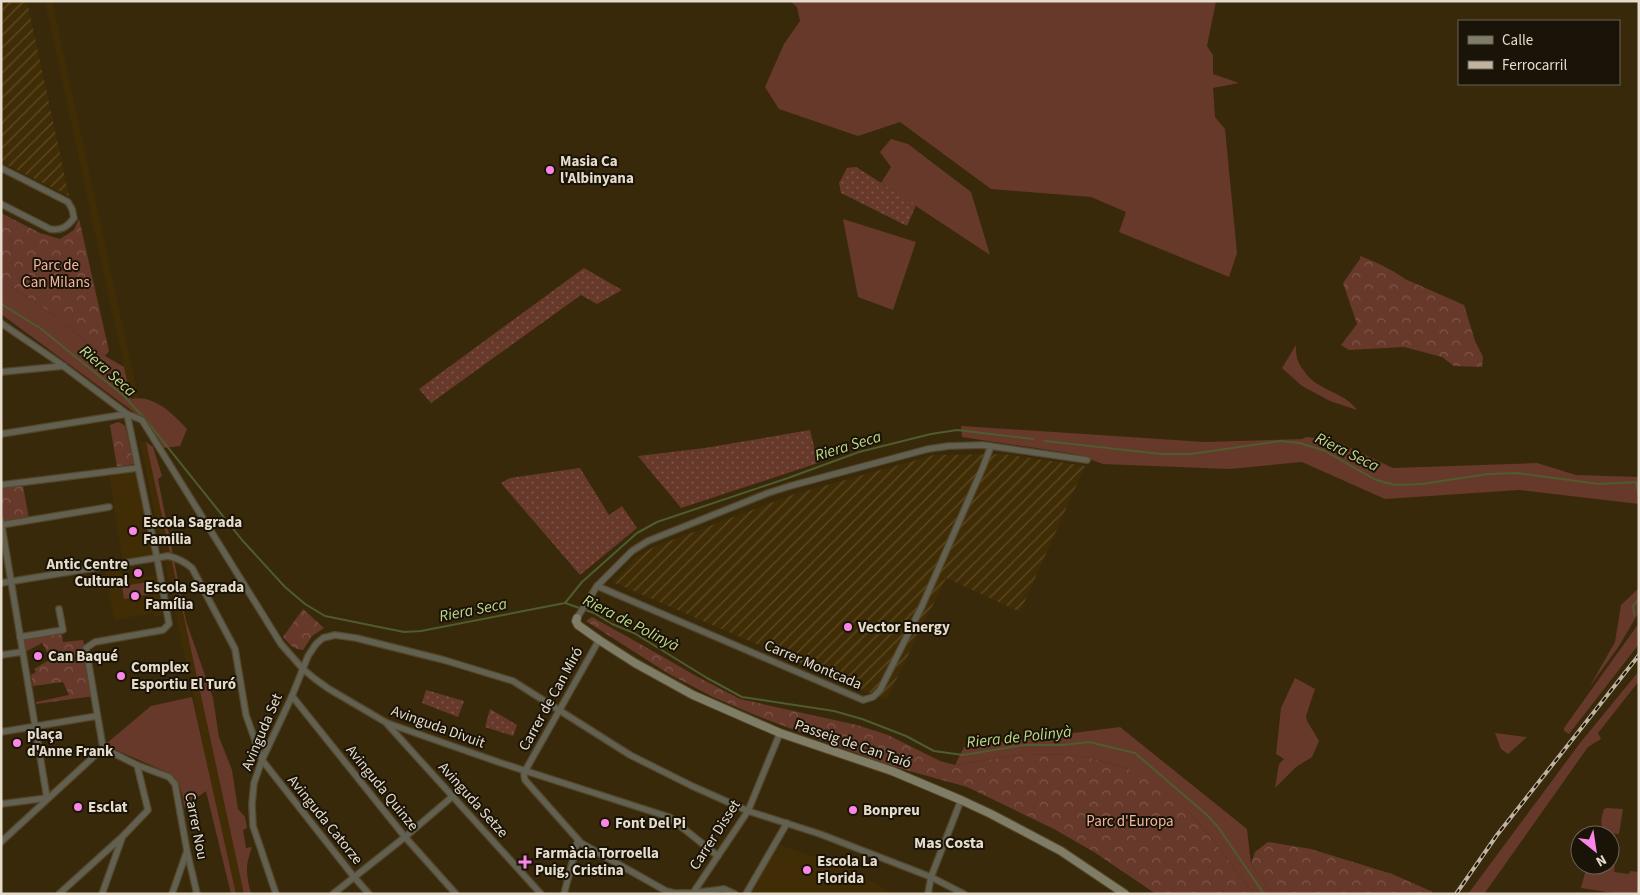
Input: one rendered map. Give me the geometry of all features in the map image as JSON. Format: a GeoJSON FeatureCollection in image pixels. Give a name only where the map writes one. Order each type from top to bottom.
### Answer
{"type":"FeatureCollection","features":[{"type":"Feature","properties":{"kind":"main road","name":"Passeig de Can Taió"},"geometry":{"type":"LineString","coordinates":[[577,618],[578,625],[599,640],[635,663],[693,695],[780,733],[892,771],[961,800],[1061,851],[1125,894]]}},
{"type":"Feature","properties":{"kind":"street"},"geometry":{"type":"LineString","coordinates":[[1,168],[68,202],[74,218],[68,226],[58,230],[50,229],[1,204]]}},
{"type":"Feature","properties":{"kind":"street"},"geometry":{"type":"LineString","coordinates":[[1,322],[64,366],[127,414],[169,624],[163,630],[95,642],[86,648],[102,748],[1,842]]}},
{"type":"Feature","properties":{"kind":"street"},"geometry":{"type":"LineString","coordinates":[[1,372],[64,366]]}},
{"type":"Feature","properties":{"kind":"street"},"geometry":{"type":"LineString","coordinates":[[1,434],[127,414]]}},
{"type":"Feature","properties":{"kind":"street","name":"Avinguda Divuit"},"geometry":{"type":"LineString","coordinates":[[127,414],[142,420],[281,644],[303,669],[329,689],[387,723],[525,771],[669,817],[718,856]]}},
{"type":"Feature","properties":{"kind":"street"},"geometry":{"type":"LineString","coordinates":[[577,618],[597,586],[632,551],[648,541],[768,494],[928,449],[967,445],[1036,449],[1087,460]]}},
{"type":"Feature","properties":{"kind":"street","name":"Carrer Montcada"},"geometry":{"type":"LineString","coordinates":[[597,586],[863,700],[874,697],[880,690],[922,606],[991,446]]}},
{"type":"Feature","properties":{"kind":"street"},"geometry":{"type":"LineString","coordinates":[[1,485],[138,468]]}},
{"type":"Feature","properties":{"kind":"street"},"geometry":{"type":"LineString","coordinates":[[2,525],[109,507]]}},
{"type":"Feature","properties":{"kind":"street"},"geometry":{"type":"LineString","coordinates":[[1,521],[47,798]]}},
{"type":"Feature","properties":{"kind":"street","name":"Avinguda Catorze"},"geometry":{"type":"LineString","coordinates":[[1,583],[168,556],[187,563],[192,568],[236,649],[246,715],[262,760],[369,894]]}},
{"type":"Feature","properties":{"kind":"street"},"geometry":{"type":"LineString","coordinates":[[20,637],[63,630],[59,609]]}},
{"type":"Feature","properties":{"kind":"street","name":"Avinguda Set"},"geometry":{"type":"LineString","coordinates":[[276,894],[253,826],[252,804],[254,783],[262,760],[292,696],[308,656],[316,644],[324,638],[335,636],[356,638],[444,660],[513,681],[559,710]]}},
{"type":"Feature","properties":{"kind":"street","name":"Carrer de Can Miró"},"geometry":{"type":"LineString","coordinates":[[525,771],[599,640]]}},
{"type":"Feature","properties":{"kind":"street"},"geometry":{"type":"LineString","coordinates":[[1,656],[22,652]]}},
{"type":"Feature","properties":{"kind":"street","name":"Avinguda Quinze"},"geometry":{"type":"LineString","coordinates":[[292,696],[405,837],[456,894]]}},
{"type":"Feature","properties":{"kind":"street"},"geometry":{"type":"LineString","coordinates":[[559,710],[630,755],[748,811],[820,834],[931,877],[964,894]]}},
{"type":"Feature","properties":{"kind":"street"},"geometry":{"type":"LineString","coordinates":[[1,732],[97,716]]}},
{"type":"Feature","properties":{"kind":"street","name":"Avinguda Setze"},"geometry":{"type":"LineString","coordinates":[[387,723],[541,894]]}},
{"type":"Feature","properties":{"kind":"street","name":"Carrer Disset"},"geometry":{"type":"LineString","coordinates":[[693,893],[748,811],[780,733]]}},
{"type":"Feature","properties":{"kind":"street","name":"Carrer Nou"},"geometry":{"type":"LineString","coordinates":[[102,748],[169,777],[175,784],[197,894]]}},
{"type":"Feature","properties":{"kind":"street"},"geometry":{"type":"LineString","coordinates":[[59,894],[123,836],[148,810],[138,765]]}},
{"type":"Feature","properties":{"kind":"street"},"geometry":{"type":"LineString","coordinates":[[525,771],[524,780],[581,843],[666,891],[693,893],[724,889],[735,894]]}},
{"type":"Feature","properties":{"kind":"street"},"geometry":{"type":"LineString","coordinates":[[333,894],[453,796]]}},
{"type":"Feature","properties":{"kind":"street"},"geometry":{"type":"LineString","coordinates":[[1,804],[47,798]]}},
{"type":"Feature","properties":{"kind":"street"},"geometry":{"type":"LineString","coordinates":[[928,894],[931,877],[961,800]]}},
{"type":"Feature","properties":{"kind":"street"},"geometry":{"type":"LineString","coordinates":[[746,894],[787,823]]}},
{"type":"Feature","properties":{"kind":"street"},"geometry":{"type":"LineString","coordinates":[[102,894],[123,836]]}},
{"type":"Feature","properties":{"kind":"street"},"geometry":{"type":"LineString","coordinates":[[564,894],[578,840]]}},
{"type":"Feature","properties":{"kind":"street"},"geometry":{"type":"LineString","coordinates":[[172,894],[187,851]]}},
{"type":"Feature","properties":{"kind":"shaded area"},"geometry":{"type":"Polygon","coordinates":[[[1,1],[27,1],[69,196],[1,162],[1,1]]]}},
{"type":"Feature","properties":{"kind":"shaded area"},"geometry":{"type":"Polygon","coordinates":[[[45,1],[52,1],[138,397],[131,399],[45,1]]]}},
{"type":"Feature","properties":{"kind":"shaded area"},"geometry":{"type":"Polygon","coordinates":[[[140,442],[146,442],[155,480],[244,894],[236,894],[140,442]]]}},
{"type":"Feature","properties":{"kind":"shaded area"},"geometry":{"type":"Polygon","coordinates":[[[1004,454],[1085,466],[1020,612],[946,578],[886,700],[613,582],[637,557],[654,547],[792,495],[934,455],[1004,454]]]}},
{"type":"Feature","properties":{"kind":"shaded area","name":"Escola Sagrada Familia"},"geometry":{"type":"Polygon","coordinates":[[[134,473],[137,475],[155,555],[153,557],[123,562],[109,476],[134,473]]]}},
{"type":"Feature","properties":{"kind":"shaded area","name":"Escola Sagrada Família"},"geometry":{"type":"Polygon","coordinates":[[[121,570],[123,580],[156,575],[163,615],[154,617],[153,613],[114,620],[105,572],[121,570]]]}},
{"type":"Feature","properties":{"kind":"shaded area","name":"Escola La Florida"},"geometry":{"type":"Polygon","coordinates":[[[779,845],[844,867],[894,894],[753,894],[752,891],[779,845]]]}},
{"type":"Feature","properties":{"kind":"green space"},"geometry":{"type":"Polygon","coordinates":[[[790,1],[1216,1],[1207,46],[1213,55],[1213,74],[1239,83],[1213,88],[1215,117],[1225,129],[1237,253],[1229,277],[1119,232],[1126,212],[1091,197],[991,189],[900,122],[858,136],[779,109],[765,87],[784,44],[800,21],[797,7],[790,1]]]}},
{"type":"Feature","properties":{"kind":"green space"},"geometry":{"type":"Polygon","coordinates":[[[891,139],[908,144],[971,192],[990,255],[881,183],[891,167],[880,152],[891,139]]]}},
{"type":"Feature","properties":{"kind":"green space"},"geometry":{"type":"Polygon","coordinates":[[[856,167],[916,205],[907,226],[841,193],[839,183],[847,168],[856,167]]]}},
{"type":"Feature","properties":{"kind":"green space","name":"Parc de Can Milans"},"geometry":{"type":"Polygon","coordinates":[[[1,213],[40,233],[60,239],[74,230],[79,219],[109,351],[105,356],[47,310],[1,280],[1,213]]]}},
{"type":"Feature","properties":{"kind":"green space"},"geometry":{"type":"Polygon","coordinates":[[[843,219],[916,242],[893,310],[858,297],[843,219]]]}},
{"type":"Feature","properties":{"kind":"green space"},"geometry":{"type":"Polygon","coordinates":[[[1360,256],[1383,266],[1405,279],[1464,305],[1475,341],[1483,357],[1482,367],[1454,366],[1442,357],[1404,347],[1349,350],[1341,345],[1357,324],[1343,283],[1360,259],[1360,256]]]}},
{"type":"Feature","properties":{"kind":"green space"},"geometry":{"type":"Polygon","coordinates":[[[584,268],[622,290],[597,304],[581,295],[431,403],[419,389],[584,268]]]}},
{"type":"Feature","properties":{"kind":"green space"},"geometry":{"type":"Polygon","coordinates":[[[1,280],[47,310],[105,356],[124,367],[131,399],[147,399],[155,402],[176,417],[187,429],[180,446],[163,448],[142,418],[1,314],[1,280]]]}},
{"type":"Feature","properties":{"kind":"green space"},"geometry":{"type":"Polygon","coordinates":[[[1296,345],[1298,362],[1310,378],[1323,388],[1345,399],[1357,410],[1330,401],[1302,386],[1282,368],[1296,345]]]}},
{"type":"Feature","properties":{"kind":"green space"},"geometry":{"type":"Polygon","coordinates":[[[119,422],[125,426],[134,464],[117,467],[110,425],[119,422]]]}},
{"type":"Feature","properties":{"kind":"green space"},"geometry":{"type":"Polygon","coordinates":[[[961,426],[1205,442],[1302,439],[1306,437],[1333,440],[1393,468],[1537,463],[1576,475],[1639,477],[1639,504],[1519,490],[1385,499],[1302,462],[1229,469],[1103,464],[1075,454],[962,437],[961,426]]]}},
{"type":"Feature","properties":{"kind":"green space"},"geometry":{"type":"Polygon","coordinates":[[[810,430],[818,463],[681,508],[638,456],[705,448],[810,430]]]}},
{"type":"Feature","properties":{"kind":"green space"},"geometry":{"type":"Polygon","coordinates":[[[146,442],[153,447],[162,476],[158,479],[186,621],[213,698],[219,737],[232,770],[238,809],[245,817],[247,828],[243,830],[246,848],[252,847],[247,870],[251,894],[244,894],[146,442]]]}},
{"type":"Feature","properties":{"kind":"green space"},"geometry":{"type":"Polygon","coordinates":[[[580,468],[609,515],[622,506],[637,528],[580,575],[501,483],[510,478],[580,468]]]}},
{"type":"Feature","properties":{"kind":"green space"},"geometry":{"type":"Polygon","coordinates":[[[23,486],[29,519],[1,524],[1,488],[23,486]]]}},
{"type":"Feature","properties":{"kind":"green space"},"geometry":{"type":"Polygon","coordinates":[[[149,582],[151,594],[124,599],[122,586],[149,582]]]}},
{"type":"Feature","properties":{"kind":"green space"},"geometry":{"type":"Polygon","coordinates":[[[1639,588],[1639,612],[1619,646],[1590,686],[1615,642],[1621,605],[1639,588]]]}},
{"type":"Feature","properties":{"kind":"green space"},"geometry":{"type":"Polygon","coordinates":[[[303,609],[324,628],[312,636],[303,650],[292,646],[283,637],[303,609]]]}},
{"type":"Feature","properties":{"kind":"green space","name":"Parc d'Europa"},"geometry":{"type":"Polygon","coordinates":[[[592,617],[740,699],[857,725],[888,735],[940,761],[955,765],[1025,754],[1075,755],[1126,768],[1156,785],[1189,812],[1254,894],[1156,894],[1094,852],[1054,829],[967,787],[888,765],[760,717],[713,697],[669,674],[586,621],[592,617]]]}},
{"type":"Feature","properties":{"kind":"green space"},"geometry":{"type":"Polygon","coordinates":[[[1639,623],[1639,644],[1569,734],[1564,731],[1564,728],[1639,623]]]}},
{"type":"Feature","properties":{"kind":"green space"},"geometry":{"type":"Polygon","coordinates":[[[62,634],[63,642],[83,640],[94,696],[36,704],[36,702],[69,695],[63,682],[33,686],[31,675],[36,672],[34,669],[51,659],[42,643],[25,652],[23,639],[62,634]]]}},
{"type":"Feature","properties":{"kind":"green space"},"geometry":{"type":"Polygon","coordinates":[[[1639,671],[1639,681],[1598,733],[1601,739],[1588,747],[1484,894],[1468,894],[1580,743],[1639,671]]]}},
{"type":"Feature","properties":{"kind":"green space"},"geometry":{"type":"Polygon","coordinates":[[[1295,678],[1315,689],[1306,716],[1319,741],[1312,757],[1296,767],[1275,788],[1279,764],[1284,759],[1276,754],[1281,708],[1295,678]]]}},
{"type":"Feature","properties":{"kind":"green space"},"geometry":{"type":"Polygon","coordinates":[[[426,690],[464,701],[458,717],[422,703],[426,690]]]}},
{"type":"Feature","properties":{"kind":"green space"},"geometry":{"type":"Polygon","coordinates":[[[192,697],[236,894],[231,894],[206,791],[184,807],[183,797],[177,781],[171,774],[107,746],[107,743],[151,706],[192,697]]]}},
{"type":"Feature","properties":{"kind":"green space"},"geometry":{"type":"Polygon","coordinates":[[[490,709],[517,725],[513,736],[485,727],[490,709]]]}},
{"type":"Feature","properties":{"kind":"green space"},"geometry":{"type":"Polygon","coordinates":[[[1120,727],[1247,829],[1251,864],[1273,894],[1254,894],[1189,812],[1126,768],[1074,755],[1025,754],[955,765],[964,747],[1120,727]]]}},
{"type":"Feature","properties":{"kind":"green space"},"geometry":{"type":"Polygon","coordinates":[[[1495,733],[1527,737],[1508,754],[1501,749],[1495,733]]]}},
{"type":"Feature","properties":{"kind":"green space"},"geometry":{"type":"Polygon","coordinates":[[[1604,809],[1623,809],[1620,828],[1620,825],[1602,825],[1604,809]]]}},
{"type":"Feature","properties":{"kind":"green space"},"geometry":{"type":"Polygon","coordinates":[[[1268,842],[1311,849],[1392,874],[1433,892],[1431,894],[1273,894],[1251,864],[1255,852],[1268,842]]]}},
{"type":"Feature","properties":{"kind":"green space"},"geometry":{"type":"Polygon","coordinates":[[[1630,871],[1639,872],[1639,894],[1620,894],[1581,888],[1584,875],[1620,875],[1620,873],[1629,874],[1630,871]]]}},
{"type":"Feature","properties":{"kind":"waterway","name":"Riera Seca"},"geometry":{"type":"LineString","coordinates":[[1,304],[40,328],[124,396],[146,420],[242,540],[285,587],[305,604],[325,616],[404,632],[421,631],[565,603],[582,582],[637,533],[657,522],[859,452],[931,434],[957,430],[1033,439]]}},
{"type":"Feature","properties":{"kind":"waterway","name":"Riera Seca"},"geometry":{"type":"LineString","coordinates":[[1045,441],[1161,454],[1191,454],[1280,441],[1300,443],[1325,451],[1376,480],[1395,485],[1422,484],[1488,474],[1516,473],[1599,484],[1639,482]]}},
{"type":"Feature","properties":{"kind":"waterway"},"geometry":{"type":"LineString","coordinates":[[1636,482],[1639,497]]}},
{"type":"Feature","properties":{"kind":"waterway"},"geometry":{"type":"LineString","coordinates":[[1634,615],[1633,606],[1639,599]]}},
{"type":"Feature","properties":{"kind":"waterway","name":"Riera de Polinyà"},"geometry":{"type":"LineString","coordinates":[[565,603],[594,613],[612,624],[634,633],[742,697],[834,711],[862,719],[906,736],[934,751],[963,755],[1024,745],[1063,745],[1089,742],[1135,753],[1207,815],[1218,827],[1264,894]]}},
{"type":"Feature","properties":{"kind":"railway"},"geometry":{"type":"LineString","coordinates":[[1456,894],[1497,835],[1639,655]]}},
{"type":"Feature","properties":{"kind":"place","name":"Masia Ca l'Albinyana"},"geometry":{"type":"Point","coordinates":[550,170]}},
{"type":"Feature","properties":{"kind":"place","name":"Escola Sagrada Familia"},"geometry":{"type":"Point","coordinates":[133,531]}},
{"type":"Feature","properties":{"kind":"place","name":"Antic Centre Cultural"},"geometry":{"type":"Point","coordinates":[138,573]}},
{"type":"Feature","properties":{"kind":"place","name":"Escola Sagrada Família"},"geometry":{"type":"Point","coordinates":[135,596]}},
{"type":"Feature","properties":{"kind":"place","name":"Vector Energy"},"geometry":{"type":"Point","coordinates":[848,627]}},
{"type":"Feature","properties":{"kind":"place","name":"Can Baqué"},"geometry":{"type":"Point","coordinates":[38,656]}},
{"type":"Feature","properties":{"kind":"place","name":"Complex Esportiu El Turó"},"geometry":{"type":"Point","coordinates":[121,676]}},
{"type":"Feature","properties":{"kind":"place","name":"plaça d'Anne Frank"},"geometry":{"type":"Point","coordinates":[17,743]}},
{"type":"Feature","properties":{"kind":"place","name":"Esclat"},"geometry":{"type":"Point","coordinates":[78,807]}},
{"type":"Feature","properties":{"kind":"place","name":"Bonpreu"},"geometry":{"type":"Point","coordinates":[853,810]}},
{"type":"Feature","properties":{"kind":"place","name":"Font Del Pi"},"geometry":{"type":"Point","coordinates":[605,823]}},
{"type":"Feature","properties":{"kind":"place","name":"Farmàcia Torroella Puig, Cristina"},"geometry":{"type":"Point","coordinates":[525,862]}},
{"type":"Feature","properties":{"kind":"place","name":"Escola La Florida"},"geometry":{"type":"Point","coordinates":[807,870]}},
{"type":"Feature","properties":{"kind":"district","name":"Mas Costa"},"geometry":{"type":"Point","coordinates":[949,843]}}]}
